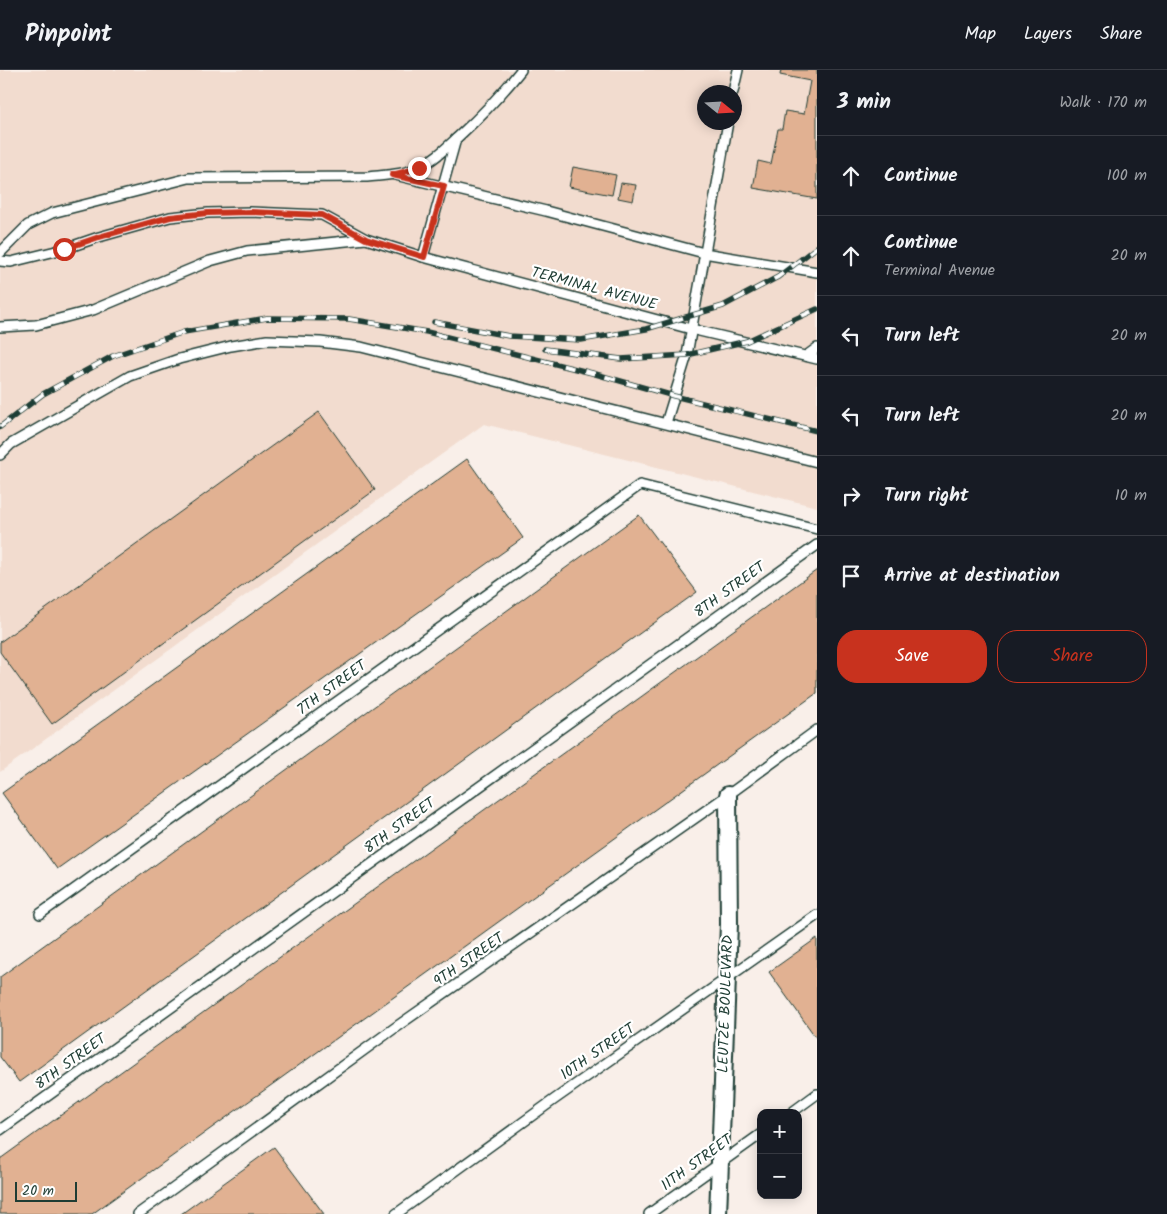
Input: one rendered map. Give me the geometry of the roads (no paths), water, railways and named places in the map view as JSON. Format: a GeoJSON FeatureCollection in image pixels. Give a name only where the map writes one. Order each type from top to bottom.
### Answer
{"type":"FeatureCollection","features":[{"type":"Feature","properties":{"kind":"street","name":"LEUTZE BOULEVARD"},"geometry":{"type":"LineString","coordinates":[[718,1214],[729,924],[728,795]]}},
{"type":"Feature","properties":{"kind":"lane"},"geometry":{"type":"LineString","coordinates":[[0,253],[28,225],[52,213],[189,178],[367,177],[392,175],[419,168],[442,152],[456,139],[504,91],[521,70]]}},
{"type":"Feature","properties":{"kind":"lane"},"geometry":{"type":"LineString","coordinates":[[735,85],[738,70]]}},
{"type":"Feature","properties":{"kind":"lane"},"geometry":{"type":"LineString","coordinates":[[666,423],[686,355],[727,130]]}},
{"type":"Feature","properties":{"kind":"lane"},"geometry":{"type":"LineString","coordinates":[[424,257],[456,139]]}},
{"type":"Feature","properties":{"kind":"lane"},"geometry":{"type":"LineString","coordinates":[[392,175],[444,186],[704,253],[817,272]]}},
{"type":"Feature","properties":{"kind":"lane"},"geometry":{"type":"LineString","coordinates":[[0,261],[12,262],[64,249],[170,217],[208,213],[251,212],[322,215],[366,239]]}},
{"type":"Feature","properties":{"kind":"lane"},"geometry":{"type":"LineString","coordinates":[[0,327],[36,325],[93,310],[210,260],[247,251],[366,239]]}},
{"type":"Feature","properties":{"kind":"lane","name":"TERMINAL AVENUE"},"geometry":{"type":"LineString","coordinates":[[366,239],[424,257],[691,329],[817,359]]}},
{"type":"Feature","properties":{"kind":"lane"},"geometry":{"type":"LineString","coordinates":[[0,456],[11,444],[130,376],[179,359],[231,346],[267,340],[320,342],[360,347],[817,462]]}},
{"type":"Feature","properties":{"kind":"lane"},"geometry":{"type":"LineString","coordinates":[[806,356],[817,348]]}},
{"type":"Feature","properties":{"kind":"lane","name":"7TH STREET"},"geometry":{"type":"LineString","coordinates":[[40,914],[640,486],[817,529]]}},
{"type":"Feature","properties":{"kind":"lane","name":"8TH STREET"},"geometry":{"type":"LineString","coordinates":[[0,1130],[817,545]]}},
{"type":"Feature","properties":{"kind":"lane","name":"9TH STREET"},"geometry":{"type":"LineString","coordinates":[[138,1214],[396,1027],[728,795],[817,730]]}},
{"type":"Feature","properties":{"kind":"lane","name":"10TH STREET"},"geometry":{"type":"LineString","coordinates":[[396,1214],[555,1098],[817,915]]}},
{"type":"Feature","properties":{"kind":"lane"},"geometry":{"type":"LineString","coordinates":[[796,1109],[817,1094]]}},
{"type":"Feature","properties":{"kind":"lane","name":"11TH STREET"},"geometry":{"type":"LineString","coordinates":[[649,1214],[757,1137]]}},
{"type":"Feature","properties":{"kind":"railway"},"geometry":{"type":"LineString","coordinates":[[434,322],[509,336],[581,340],[646,329],[723,306],[778,277],[817,247]]}},
{"type":"Feature","properties":{"kind":"railway"},"geometry":{"type":"LineString","coordinates":[[545,349],[621,359],[687,355],[747,341],[817,309]]}},
{"type":"Feature","properties":{"kind":"railway"},"geometry":{"type":"LineString","coordinates":[[0,427],[43,394],[113,356],[184,332],[267,318],[349,319],[427,332],[817,431]]}}]}
